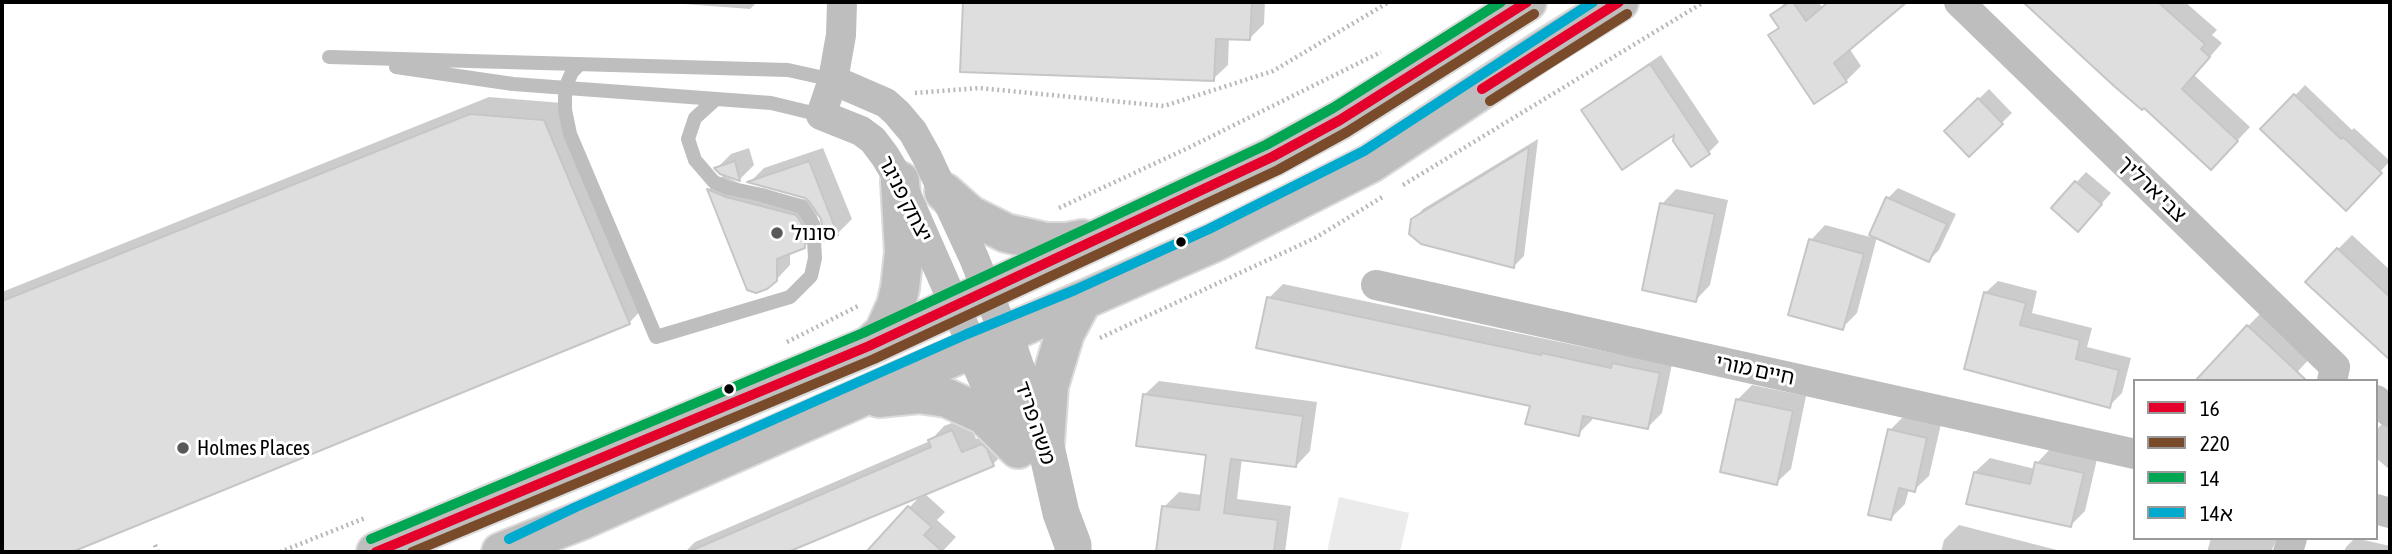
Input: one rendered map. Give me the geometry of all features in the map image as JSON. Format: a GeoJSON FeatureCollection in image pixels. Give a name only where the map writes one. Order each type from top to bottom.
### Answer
{"type":"FeatureCollection","features":[{"type":"Feature","properties":{"kind":"main road"},"geometry":{"type":"LineString","coordinates":[[376,552],[869,346],[1272,156],[1340,120],[1527,2]]}},
{"type":"Feature","properties":{"kind":"main road"},"geometry":{"type":"LineString","coordinates":[[515,552],[1214,242],[1371,163],[1619,2]]}},
{"type":"Feature","properties":{"kind":"main road"},"geometry":{"type":"LineString","coordinates":[[869,346],[884,332],[900,288],[904,252],[900,181]]}},
{"type":"Feature","properties":{"kind":"main road"},"geometry":{"type":"LineString","coordinates":[[944,192],[970,215],[1006,233],[1024,238],[1067,242],[1102,236]]}},
{"type":"Feature","properties":{"kind":"main road"},"geometry":{"type":"LineString","coordinates":[[852,401],[919,394],[947,398],[984,415],[1032,446],[1065,332],[1080,303]]}},
{"type":"Feature","properties":{"kind":"main road"},"geometry":{"type":"LineString","coordinates":[[501,552],[582,520]]}},
{"type":"Feature","properties":{"kind":"street"},"geometry":{"type":"LineString","coordinates":[[821,115],[833,80],[841,35],[842,2]]}},
{"type":"Feature","properties":{"kind":"street","name":"צבי ארליך"},"geometry":{"type":"LineString","coordinates":[[1959,2],[2340,376]]}},
{"type":"Feature","properties":{"kind":"street","name":"יצחק פניגר"},"geometry":{"type":"LineString","coordinates":[[833,80],[886,103],[913,132],[944,192],[971,297],[988,340]]}},
{"type":"Feature","properties":{"kind":"street","name":"יצחק פניגר"},"geometry":{"type":"LineString","coordinates":[[821,115],[847,124],[873,140],[886,156],[971,297]]}},
{"type":"Feature","properties":{"kind":"street","name":"חיים מורי"},"geometry":{"type":"LineString","coordinates":[[1376,285],[2133,454]]}},
{"type":"Feature","properties":{"kind":"street","name":"משה פריד"},"geometry":{"type":"LineString","coordinates":[[988,340],[1018,374],[1032,446],[1071,541]]}},
{"type":"Feature","properties":{"kind":"lane"},"geometry":{"type":"LineString","coordinates":[[821,115],[771,103],[513,85],[329,57],[788,70],[833,80]]}},
{"type":"Feature","properties":{"kind":"lane"},"geometry":{"type":"LineString","coordinates":[[579,65],[572,72],[565,88],[565,110],[570,134],[656,337],[790,297],[811,276],[815,258],[813,224],[802,207],[714,182],[695,160],[688,139],[695,118],[716,99]]}},
{"type":"Feature","properties":{"kind":"path"},"geometry":{"type":"LineString","coordinates":[[872,96],[979,88],[1164,106],[1273,71],[1389,2]]}},
{"type":"Feature","properties":{"kind":"path"},"geometry":{"type":"LineString","coordinates":[[155,545],[158,552]]}},
{"type":"Feature","properties":{"kind":"shaded area"},"geometry":{"type":"Polygon","coordinates":[[[1339,497],[1409,513],[1400,552],[1327,552],[1339,497]]]}},
{"type":"Feature","properties":{"kind":"building"},"geometry":{"type":"Polygon","coordinates":[[[963,2],[1252,2],[1250,40],[1216,39],[1214,81],[960,72],[963,2]]]}},
{"type":"Feature","properties":{"kind":"building"},"geometry":{"type":"Polygon","coordinates":[[[1793,2],[1806,21],[1828,2],[1907,2],[1834,63],[1847,82],[1814,104],[1768,35],[1779,28],[1770,15],[1793,2]]]}},
{"type":"Feature","properties":{"kind":"building"},"geometry":{"type":"Polygon","coordinates":[[[2023,2],[2158,2],[2205,44],[2201,49],[2210,57],[2182,89],[2238,141],[2211,170],[2023,2]]]}},
{"type":"Feature","properties":{"kind":"building"},"geometry":{"type":"Polygon","coordinates":[[[1650,64],[1710,154],[1691,167],[1673,141],[1674,135],[1622,170],[1581,110],[1650,64]]]}},
{"type":"Feature","properties":{"kind":"building"},"geometry":{"type":"Polygon","coordinates":[[[2294,94],[2382,173],[2346,211],[2260,129],[2294,94]]]}},
{"type":"Feature","properties":{"kind":"building"},"geometry":{"type":"Polygon","coordinates":[[[1978,98],[2003,124],[1969,157],[1944,131],[1978,98]]]}},
{"type":"Feature","properties":{"kind":"building"},"geometry":{"type":"Polygon","coordinates":[[[470,114],[544,120],[630,324],[72,552],[2,552],[2,301],[470,114]]]}},
{"type":"Feature","properties":{"kind":"building"},"geometry":{"type":"Polygon","coordinates":[[[1529,147],[1514,268],[1421,244],[1409,234],[1411,219],[1529,147]]]}},
{"type":"Feature","properties":{"kind":"building"},"geometry":{"type":"Polygon","coordinates":[[[735,161],[740,181],[720,174],[714,168],[735,161]]]}},
{"type":"Feature","properties":{"kind":"building"},"geometry":{"type":"Polygon","coordinates":[[[809,161],[838,235],[824,241],[821,219],[809,201],[747,182],[809,161]]]}},
{"type":"Feature","properties":{"kind":"building"},"geometry":{"type":"Polygon","coordinates":[[[2075,181],[2102,204],[2078,232],[2051,208],[2075,181]]]}},
{"type":"Feature","properties":{"kind":"building"},"geometry":{"type":"Polygon","coordinates":[[[707,189],[726,197],[796,215],[804,227],[805,248],[777,259],[777,281],[767,289],[756,293],[747,290],[707,189]]]}},
{"type":"Feature","properties":{"kind":"building"},"geometry":{"type":"Polygon","coordinates":[[[1886,197],[1947,224],[1929,262],[1869,235],[1886,197]]]}},
{"type":"Feature","properties":{"kind":"building"},"geometry":{"type":"Polygon","coordinates":[[[1660,203],[1715,214],[1696,302],[1642,290],[1660,203]]]}},
{"type":"Feature","properties":{"kind":"building"},"geometry":{"type":"Polygon","coordinates":[[[1809,239],[1864,254],[1843,330],[1788,315],[1809,239]]]}},
{"type":"Feature","properties":{"kind":"building"},"geometry":{"type":"Polygon","coordinates":[[[2337,248],[2390,297],[2390,360],[2305,282],[2337,248]]]}},
{"type":"Feature","properties":{"kind":"building"},"geometry":{"type":"Polygon","coordinates":[[[1984,292],[2026,303],[2020,325],[2080,340],[2076,359],[2119,370],[2110,408],[1964,369],[1984,292]]]}},
{"type":"Feature","properties":{"kind":"building"},"geometry":{"type":"Polygon","coordinates":[[[1267,297],[1541,355],[1542,353],[1611,368],[1612,363],[1660,373],[1648,429],[1583,416],[1579,436],[1525,424],[1530,406],[1256,348],[1267,297]]]}},
{"type":"Feature","properties":{"kind":"building"},"geometry":{"type":"Polygon","coordinates":[[[2247,325],[2305,379],[2197,379],[2247,325]]]}},
{"type":"Feature","properties":{"kind":"building"},"geometry":{"type":"Polygon","coordinates":[[[1143,394],[1303,416],[1296,467],[1231,459],[1224,513],[1278,520],[1274,552],[1156,552],[1162,506],[1199,510],[1206,455],[1136,446],[1143,394]]]}},
{"type":"Feature","properties":{"kind":"building"},"geometry":{"type":"Polygon","coordinates":[[[1736,399],[1793,411],[1777,485],[1720,472],[1736,399]]]}},
{"type":"Feature","properties":{"kind":"building"},"geometry":{"type":"Polygon","coordinates":[[[1888,429],[1927,438],[1915,492],[1899,488],[1891,520],[1868,515],[1888,429]]]}},
{"type":"Feature","properties":{"kind":"building"},"geometry":{"type":"Polygon","coordinates":[[[952,430],[962,452],[982,444],[994,466],[788,552],[688,552],[931,447],[928,440],[952,430]]]}},
{"type":"Feature","properties":{"kind":"building"},"geometry":{"type":"Polygon","coordinates":[[[2035,462],[2084,473],[2071,527],[1966,504],[1974,472],[2030,484],[2035,462]]]}},
{"type":"Feature","properties":{"kind":"building"},"geometry":{"type":"Polygon","coordinates":[[[908,506],[932,527],[924,535],[943,552],[866,552],[908,506]]]}},
{"type":"Feature","properties":{"kind":"transit line","name":"14"},"geometry":{"type":"LineString","coordinates":[[371,539],[863,333],[1266,145],[1333,108],[1501,2]]}},
{"type":"Feature","properties":{"kind":"transit line","name":"16"},"geometry":{"type":"LineString","coordinates":[[376,552],[869,346],[1272,157],[1340,120],[1527,2]]}},
{"type":"Feature","properties":{"kind":"transit line","name":"14א"},"geometry":{"type":"LineString","coordinates":[[509,539],[576,507],[1209,229],[1364,151],[1593,2]]}},
{"type":"Feature","properties":{"kind":"transit line","name":"16"},"geometry":{"type":"LineString","coordinates":[[1482,89],[1619,2]]}},
{"type":"Feature","properties":{"kind":"transit line","name":"220"},"geometry":{"type":"LineString","coordinates":[[412,552],[874,359],[1278,170],[1347,132],[1534,14]]}},
{"type":"Feature","properties":{"kind":"transit line","name":"220"},"geometry":{"type":"LineString","coordinates":[[1490,101],[1627,14]]}},
{"type":"Feature","properties":{"kind":"place","name":"סונול"},"geometry":{"type":"Point","coordinates":[777,233]}},
{"type":"Feature","properties":{"kind":"place","name":"Holmes Places"},"geometry":{"type":"Point","coordinates":[183,448]}}]}
